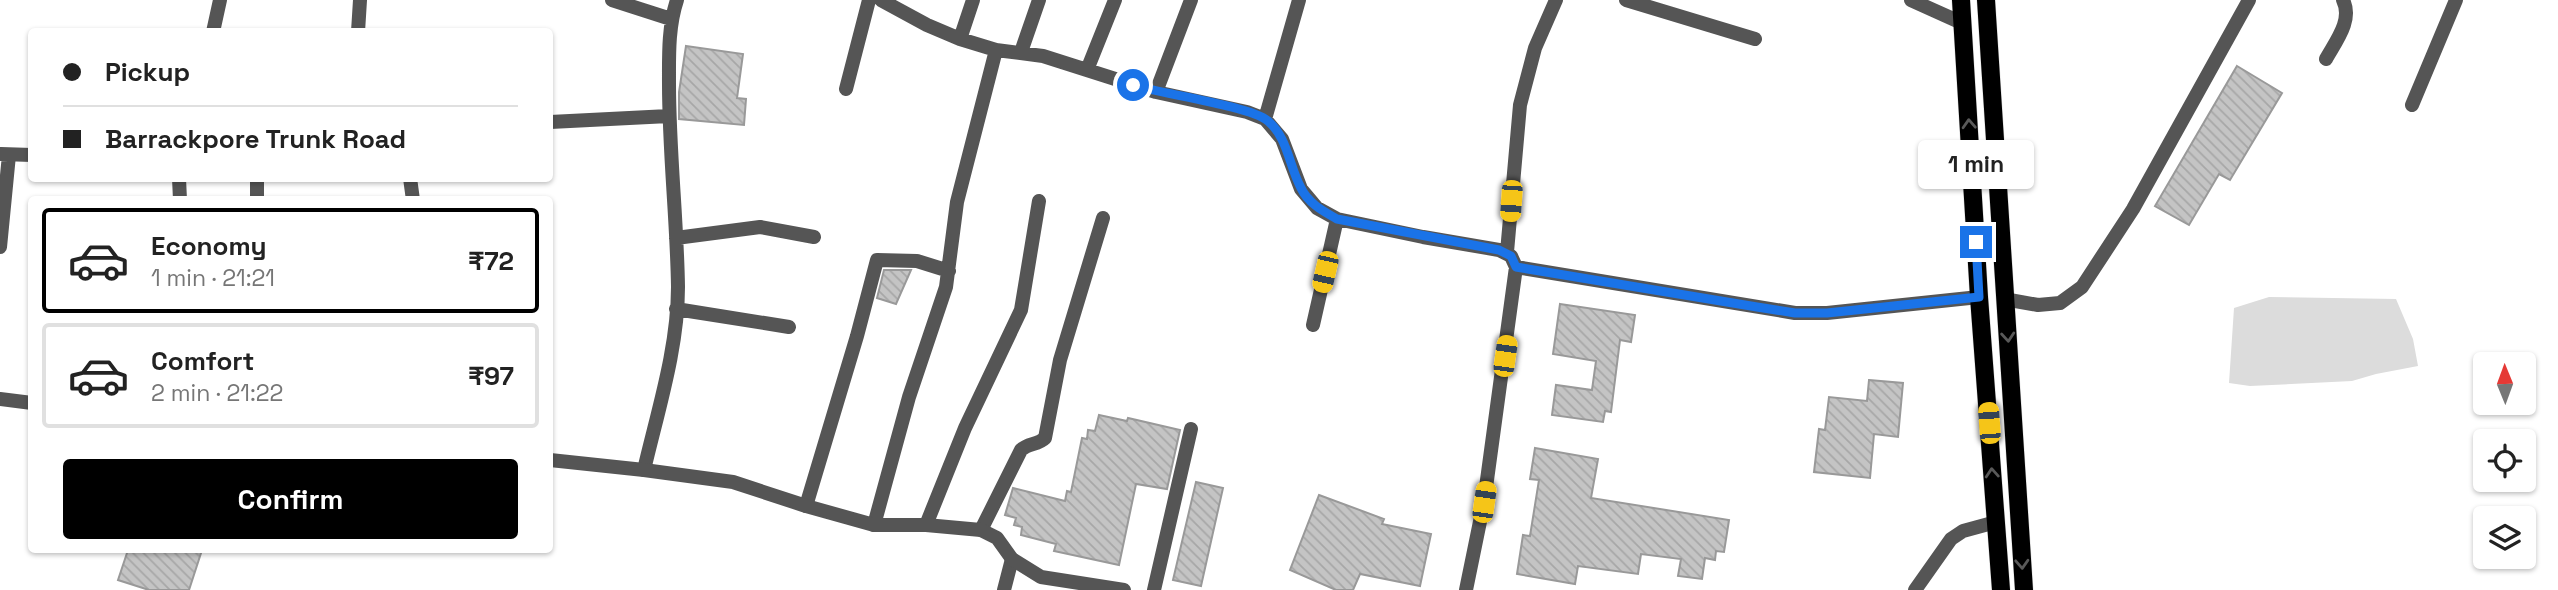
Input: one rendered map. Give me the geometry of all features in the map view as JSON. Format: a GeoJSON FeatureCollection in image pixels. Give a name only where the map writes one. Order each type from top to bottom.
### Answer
{"type":"FeatureCollection","features":[{"type":"Feature","properties":{"kind":"main road"},"geometry":{"type":"LineString","coordinates":[[1961,0],[1979,297],[2001,590]]}},
{"type":"Feature","properties":{"kind":"main road"},"geometry":{"type":"LineString","coordinates":[[1986,0],[2024,590]]}},
{"type":"Feature","properties":{"kind":"street"},"geometry":{"type":"LineString","coordinates":[[214,28],[220,0]]}},
{"type":"Feature","properties":{"kind":"street"},"geometry":{"type":"LineString","coordinates":[[358,28],[360,0]]}},
{"type":"Feature","properties":{"kind":"street"},"geometry":{"type":"LineString","coordinates":[[612,0],[671,19]]}},
{"type":"Feature","properties":{"kind":"street"},"geometry":{"type":"LineString","coordinates":[[644,470],[664,385],[677,309],[669,116],[671,19],[677,0]]}},
{"type":"Feature","properties":{"kind":"street"},"geometry":{"type":"LineString","coordinates":[[846,89],[869,0]]}},
{"type":"Feature","properties":{"kind":"street"},"geometry":{"type":"LineString","coordinates":[[881,0],[927,25],[996,51],[1043,55],[1156,92],[1247,112],[1265,119],[1282,139],[1301,189],[1317,208],[1337,219],[1507,252]]}},
{"type":"Feature","properties":{"kind":"street"},"geometry":{"type":"LineString","coordinates":[[960,39],[973,0]]}},
{"type":"Feature","properties":{"kind":"street"},"geometry":{"type":"LineString","coordinates":[[1021,52],[1039,0]]}},
{"type":"Feature","properties":{"kind":"street"},"geometry":{"type":"LineString","coordinates":[[1087,70],[1115,0]]}},
{"type":"Feature","properties":{"kind":"street"},"geometry":{"type":"LineString","coordinates":[[1156,92],[1191,0]]}},
{"type":"Feature","properties":{"kind":"street"},"geometry":{"type":"LineString","coordinates":[[1265,119],[1299,0]]}},
{"type":"Feature","properties":{"kind":"street"},"geometry":{"type":"LineString","coordinates":[[1466,590],[1484,502],[1516,267],[1507,252],[1520,105],[1535,48],[1556,0]]}},
{"type":"Feature","properties":{"kind":"street"},"geometry":{"type":"LineString","coordinates":[[1626,0],[1755,39]]}},
{"type":"Feature","properties":{"kind":"street"},"geometry":{"type":"LineString","coordinates":[[1911,0],[1962,23]]}},
{"type":"Feature","properties":{"kind":"street"},"geometry":{"type":"LineString","coordinates":[[2004,299],[2038,305],[2060,303],[2082,287],[2133,209],[2249,0]]}},
{"type":"Feature","properties":{"kind":"street"},"geometry":{"type":"LineString","coordinates":[[2326,59],[2347,18],[2348,10],[2343,0]]}},
{"type":"Feature","properties":{"kind":"street"},"geometry":{"type":"LineString","coordinates":[[2412,105],[2456,0]]}},
{"type":"Feature","properties":{"kind":"street"},"geometry":{"type":"LineString","coordinates":[[874,525],[909,397],[924,359],[949,271],[957,202],[996,51]]}},
{"type":"Feature","properties":{"kind":"street"},"geometry":{"type":"LineString","coordinates":[[553,122],[669,116]]}},
{"type":"Feature","properties":{"kind":"street"},"geometry":{"type":"LineString","coordinates":[[0,247],[5,154],[28,155]]}},
{"type":"Feature","properties":{"kind":"street"},"geometry":{"type":"LineString","coordinates":[[926,525],[965,428],[1021,310],[1039,201]]}},
{"type":"Feature","properties":{"kind":"street"},"geometry":{"type":"LineString","coordinates":[[981,530],[1021,450],[1045,438],[1060,360],[1103,218]]}},
{"type":"Feature","properties":{"kind":"street"},"geometry":{"type":"LineString","coordinates":[[1313,325],[1337,219]]}},
{"type":"Feature","properties":{"kind":"street"},"geometry":{"type":"LineString","coordinates":[[676,238],[760,227],[814,237]]}},
{"type":"Feature","properties":{"kind":"street"},"geometry":{"type":"LineString","coordinates":[[806,506],[877,260],[917,261],[949,271]]}},
{"type":"Feature","properties":{"kind":"street"},"geometry":{"type":"LineString","coordinates":[[1516,267],[1795,313],[1827,313],[1979,297]]}},
{"type":"Feature","properties":{"kind":"street"},"geometry":{"type":"LineString","coordinates":[[677,309],[789,327]]}},
{"type":"Feature","properties":{"kind":"street"},"geometry":{"type":"LineString","coordinates":[[0,399],[28,402]]}},
{"type":"Feature","properties":{"kind":"street"},"geometry":{"type":"LineString","coordinates":[[1154,590],[1191,429]]}},
{"type":"Feature","properties":{"kind":"street"},"geometry":{"type":"LineString","coordinates":[[553,460],[733,482],[874,525],[926,525],[981,530],[997,538],[1012,559],[1041,577],[1062,585],[1124,590]]}},
{"type":"Feature","properties":{"kind":"street"},"geometry":{"type":"LineString","coordinates":[[1915,590],[1951,539],[1963,531],[1996,522]]}},
{"type":"Feature","properties":{"kind":"street"},"geometry":{"type":"LineString","coordinates":[[1004,590],[1012,559]]}},
{"type":"Feature","properties":{"kind":"shaded area"},"geometry":{"type":"Polygon","coordinates":[[[2269,297],[2396,299],[2413,339],[2418,366],[2352,381],[2250,386],[2229,383],[2234,308],[2269,297]]]}},
{"type":"Feature","properties":{"kind":"building"},"geometry":{"type":"Polygon","coordinates":[[[686,46],[743,54],[737,98],[746,99],[744,125],[679,119],[679,92],[686,46]]]}},
{"type":"Feature","properties":{"kind":"building"},"geometry":{"type":"Polygon","coordinates":[[[2237,66],[2282,93],[2230,180],[2219,174],[2189,225],[2155,206],[2237,66]]]}},
{"type":"Feature","properties":{"kind":"building"},"geometry":{"type":"Polygon","coordinates":[[[884,270],[911,270],[896,304],[877,298],[884,270]]]}},
{"type":"Feature","properties":{"kind":"building"},"geometry":{"type":"Polygon","coordinates":[[[1560,304],[1635,315],[1631,342],[1620,340],[1611,412],[1605,411],[1603,422],[1552,415],[1556,385],[1592,390],[1596,361],[1553,354],[1560,304]]]}},
{"type":"Feature","properties":{"kind":"building"},"geometry":{"type":"Polygon","coordinates":[[[1869,380],[1903,383],[1898,437],[1874,434],[1870,478],[1814,472],[1819,429],[1825,430],[1829,397],[1867,401],[1869,380]]]}},
{"type":"Feature","properties":{"kind":"building"},"geometry":{"type":"Polygon","coordinates":[[[1099,415],[1127,421],[1128,418],[1180,430],[1167,489],[1136,484],[1119,565],[1054,551],[1056,544],[1021,535],[1022,527],[1014,525],[1016,518],[1005,515],[1013,488],[1065,501],[1067,491],[1071,492],[1082,438],[1087,439],[1088,430],[1095,431],[1099,415]]]}},
{"type":"Feature","properties":{"kind":"building"},"geometry":{"type":"Polygon","coordinates":[[[1535,448],[1598,459],[1591,498],[1729,520],[1724,552],[1716,551],[1715,560],[1705,558],[1702,579],[1678,576],[1681,559],[1641,554],[1638,574],[1578,566],[1575,584],[1517,574],[1523,535],[1530,536],[1539,480],[1530,479],[1535,448]]]}},
{"type":"Feature","properties":{"kind":"building"},"geometry":{"type":"Polygon","coordinates":[[[1196,482],[1223,488],[1201,586],[1173,580],[1196,482]]]}},
{"type":"Feature","properties":{"kind":"building"},"geometry":{"type":"Polygon","coordinates":[[[1319,495],[1384,519],[1382,524],[1431,534],[1420,586],[1360,574],[1353,590],[1336,590],[1290,570],[1319,495]]]}},
{"type":"Feature","properties":{"kind":"building"},"geometry":{"type":"Polygon","coordinates":[[[127,553],[201,553],[189,590],[149,590],[118,580],[127,553]]]}},
{"type":"Feature","properties":{"kind":"route"},"geometry":{"type":"LineString","coordinates":[[1133,85],[1247,112],[1265,119],[1282,139],[1301,189],[1317,208],[1337,219],[1507,252],[1516,267],[1795,313],[1827,313],[1979,297],[1976,242]]}}]}
